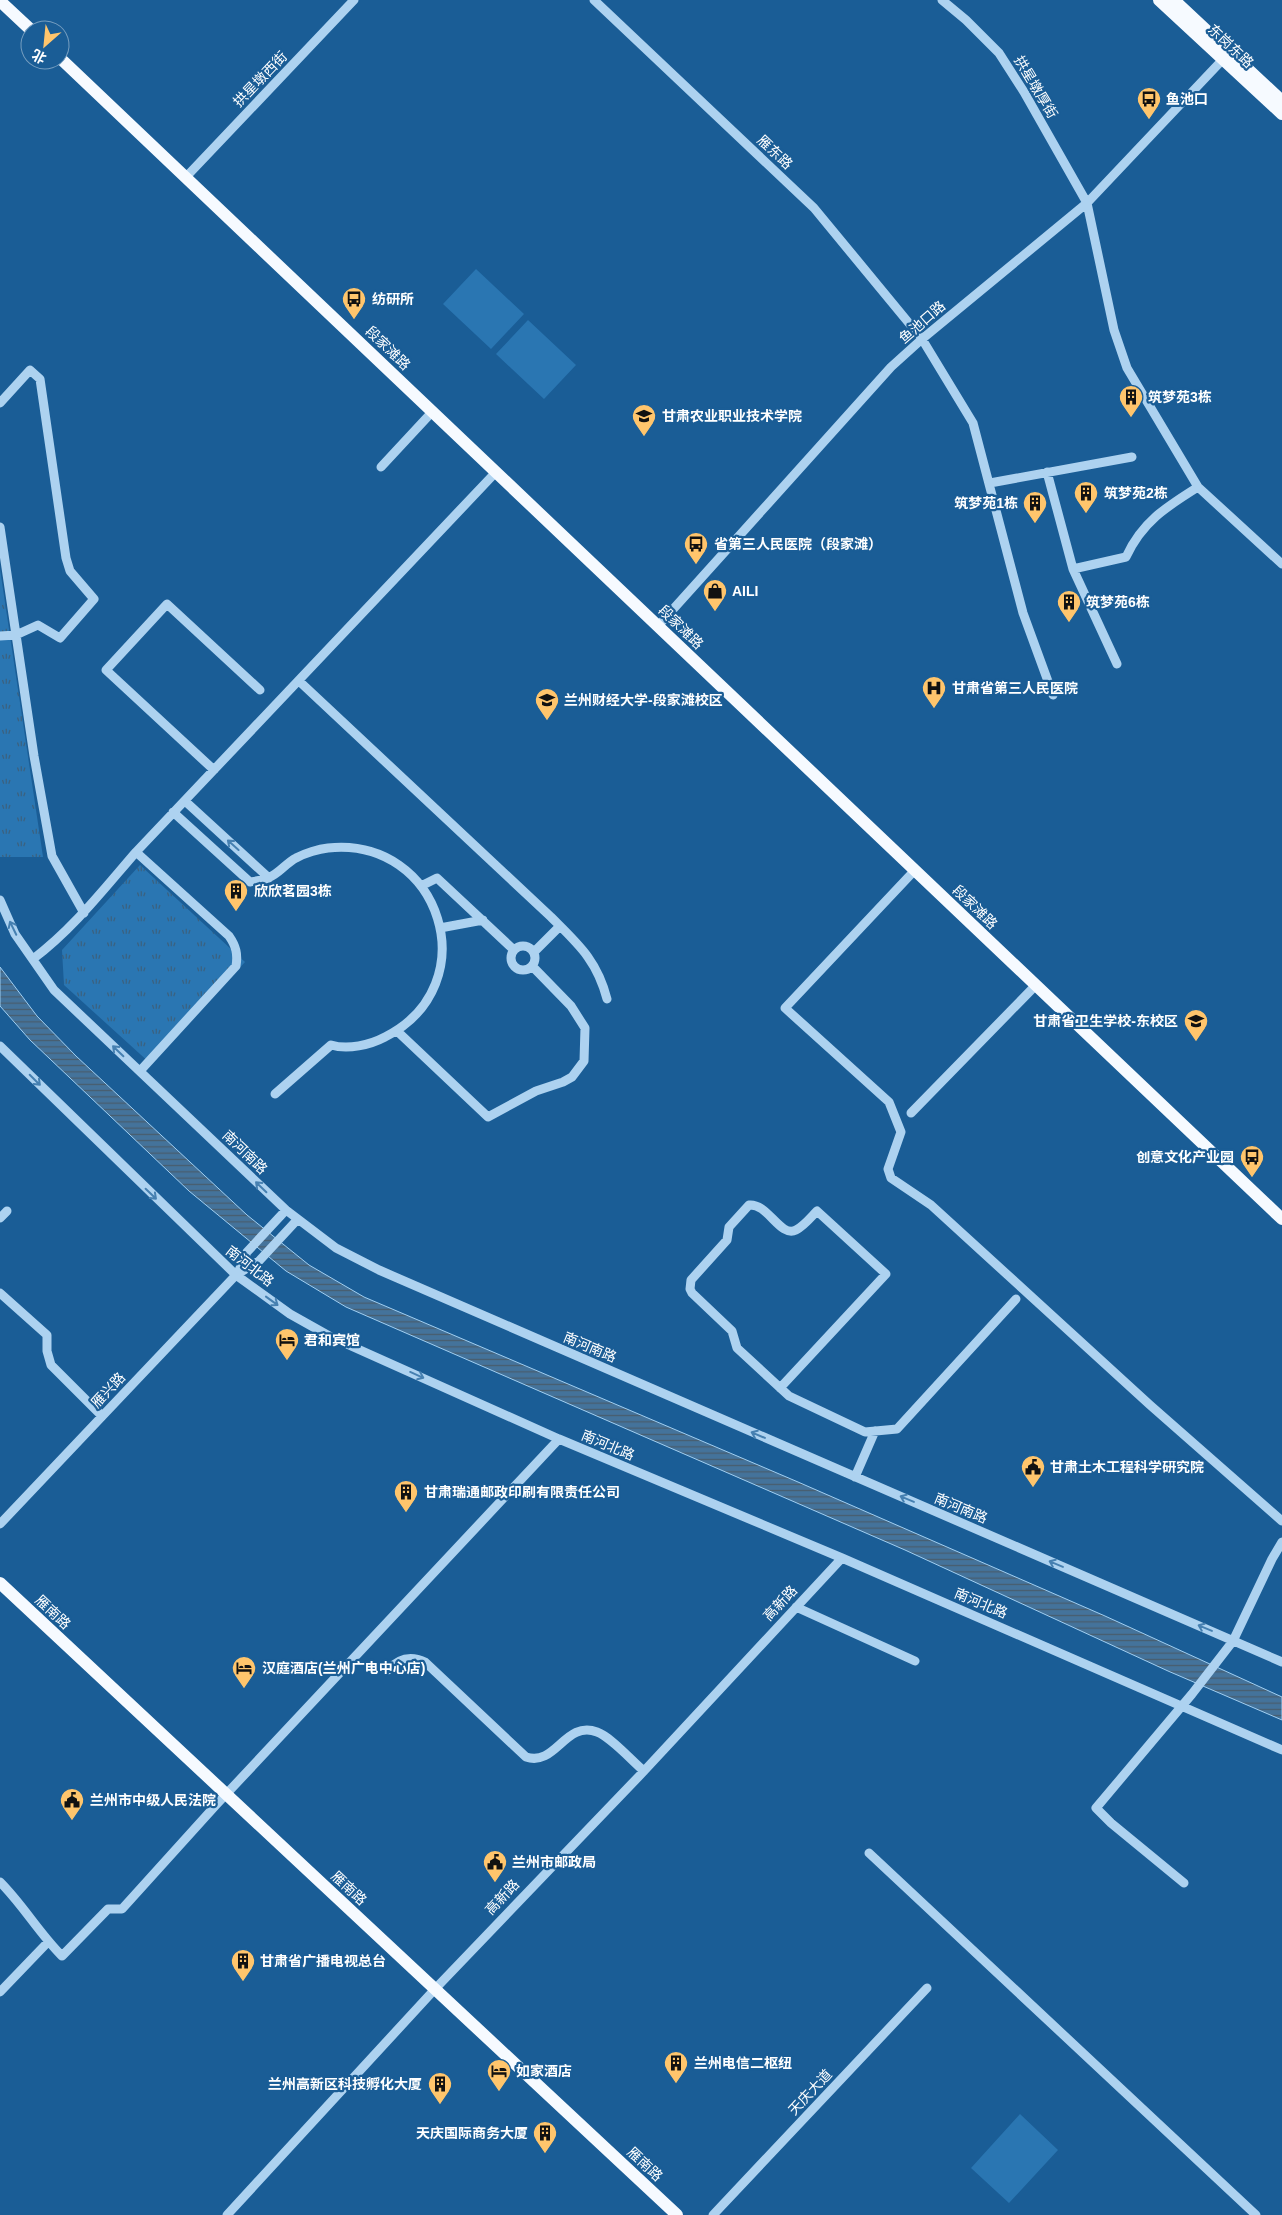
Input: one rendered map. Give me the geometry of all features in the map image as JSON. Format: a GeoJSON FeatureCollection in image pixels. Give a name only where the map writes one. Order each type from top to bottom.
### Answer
{"type":"FeatureCollection","features":[{"type":"Feature","properties":{"kind":"main road","name":"东岗东路"},"geometry":{"type":"LineString","coordinates":[[1160,0],[1282,101]]}},
{"type":"Feature","properties":{"kind":"main road","name":"东岗东路"},"geometry":{"type":"LineString","coordinates":[[1174,0],[1282,114]]}},
{"type":"Feature","properties":{"kind":"main road"},"geometry":{"type":"LineString","coordinates":[[0,1],[20,20]]}},
{"type":"Feature","properties":{"kind":"main road","name":"段家滩路"},"geometry":{"type":"LineString","coordinates":[[70,67],[1282,1220]]}},
{"type":"Feature","properties":{"kind":"main road","name":"雁南路"},"geometry":{"type":"LineString","coordinates":[[0,1583],[677,2215]]}},
{"type":"Feature","properties":{"kind":"street","name":"拱星墩西街"},"geometry":{"type":"LineString","coordinates":[[186,177],[354,0]]}},
{"type":"Feature","properties":{"kind":"street","name":"雁东路"},"geometry":{"type":"LineString","coordinates":[[594,0],[814,208],[922,339]]}},
{"type":"Feature","properties":{"kind":"street","name":"拱星墩厚街"},"geometry":{"type":"LineString","coordinates":[[942,0],[966,20],[999,53],[1024,92],[1086,203],[1114,330],[1127,368],[1198,487],[1282,564]]}},
{"type":"Feature","properties":{"kind":"street","name":"鱼池口路"},"geometry":{"type":"LineString","coordinates":[[658,626],[891,367],[1086,203],[1227,55]]}},
{"type":"Feature","properties":{"kind":"street"},"geometry":{"type":"LineString","coordinates":[[922,339],[972,422],[990,483],[1023,613],[1053,695]]}},
{"type":"Feature","properties":{"kind":"street"},"geometry":{"type":"LineString","coordinates":[[0,403],[30,370],[40,379],[66,558],[70,571],[94,599],[60,638],[38,625],[16,635],[0,636]]}},
{"type":"Feature","properties":{"kind":"street"},"geometry":{"type":"LineString","coordinates":[[381,467],[433,412]]}},
{"type":"Feature","properties":{"kind":"street"},"geometry":{"type":"LineString","coordinates":[[990,483],[1132,457]]}},
{"type":"Feature","properties":{"kind":"street"},"geometry":{"type":"LineString","coordinates":[[33,959],[54,943],[84,913],[173,812],[496,472]]}},
{"type":"Feature","properties":{"kind":"street"},"geometry":{"type":"LineString","coordinates":[[1047,472],[1073,569],[1117,664]]}},
{"type":"Feature","properties":{"kind":"street"},"geometry":{"type":"LineString","coordinates":[[1073,569],[1126,557],[1134,540],[1160,511],[1198,487]]}},
{"type":"Feature","properties":{"kind":"street"},"geometry":{"type":"LineString","coordinates":[[0,527],[34,756],[52,856],[84,913]]}},
{"type":"Feature","properties":{"kind":"street"},"geometry":{"type":"LineString","coordinates":[[214,770],[106,670],[167,604],[260,690]]}},
{"type":"Feature","properties":{"kind":"street"},"geometry":{"type":"LineString","coordinates":[[298,681],[560,926],[590,957],[602,982],[607,999]]}},
{"type":"Feature","properties":{"kind":"street"},"geometry":{"type":"LineString","coordinates":[[185,800],[269,878]]}},
{"type":"Feature","properties":{"kind":"street"},"geometry":{"type":"LineString","coordinates":[[173,812],[250,882],[269,878],[296,858],[328,848],[361,848],[392,860],[421,886],[436,909],[443,942],[440,975],[426,1005],[402,1028],[372,1043],[340,1048],[331,1045],[275,1094]]}},
{"type":"Feature","properties":{"kind":"street"},"geometry":{"type":"LineString","coordinates":[[136,852],[229,936],[234,943],[237,958],[236,966],[140,1071]]}},
{"type":"Feature","properties":{"kind":"street"},"geometry":{"type":"LineString","coordinates":[[915,870],[786,1008],[889,1102],[901,1132],[888,1169],[891,1178],[931,1205],[1150,1405],[1282,1521]]}},
{"type":"Feature","properties":{"kind":"street"},"geometry":{"type":"LineString","coordinates":[[421,886],[437,878],[514,950]]}},
{"type":"Feature","properties":{"kind":"street","name":"南河南路"},"geometry":{"type":"LineString","coordinates":[[0,900],[16,934],[54,990],[286,1210],[336,1248],[379,1270],[1282,1662]]}},
{"type":"Feature","properties":{"kind":"street"},"geometry":{"type":"LineString","coordinates":[[440,928],[483,920]]}},
{"type":"Feature","properties":{"kind":"street"},"geometry":{"type":"LineString","coordinates":[[534,952],[560,926]]}},
{"type":"Feature","properties":{"kind":"street"},"geometry":{"type":"LineString","coordinates":[[525,946],[534,952],[536,960],[532,967],[522,971],[515,967],[511,956],[514,950],[525,946]]}},
{"type":"Feature","properties":{"kind":"street"},"geometry":{"type":"LineString","coordinates":[[397,1031],[488,1116],[536,1091],[564,1082],[579,1070],[584,1061],[585,1028],[571,1006],[532,967]]}},
{"type":"Feature","properties":{"kind":"street"},"geometry":{"type":"LineString","coordinates":[[911,1113],[1036,986]]}},
{"type":"Feature","properties":{"kind":"street","name":"南河北路"},"geometry":{"type":"LineString","coordinates":[[0,1046],[210,1252],[236,1275],[290,1314],[331,1336],[559,1439],[842,1558],[1181,1704],[1282,1750]]}},
{"type":"Feature","properties":{"kind":"street"},"geometry":{"type":"LineString","coordinates":[[780,1388],[886,1274],[817,1211],[797,1230],[791,1232],[784,1230],[760,1207],[749,1205],[729,1227],[727,1240],[694,1276],[690,1289],[692,1293],[732,1331],[737,1348],[780,1388],[789,1396],[865,1432],[897,1429],[1016,1299]]}},
{"type":"Feature","properties":{"kind":"street"},"geometry":{"type":"LineString","coordinates":[[236,1275],[247,1252],[286,1210]]}},
{"type":"Feature","properties":{"kind":"street"},"geometry":{"type":"LineString","coordinates":[[236,1275],[259,1260],[297,1220]]}},
{"type":"Feature","properties":{"kind":"street","name":"雁兴路"},"geometry":{"type":"LineString","coordinates":[[0,1524],[236,1275]]}},
{"type":"Feature","properties":{"kind":"street"},"geometry":{"type":"LineString","coordinates":[[0,1293],[47,1335],[47,1350],[51,1365],[102,1416]]}},
{"type":"Feature","properties":{"kind":"street"},"geometry":{"type":"LineString","coordinates":[[855,1477],[875,1431]]}},
{"type":"Feature","properties":{"kind":"street"},"geometry":{"type":"LineString","coordinates":[[0,1882],[11,1893],[48,1942],[62,1956],[108,1910],[122,1909],[226,1794],[559,1439]]}},
{"type":"Feature","properties":{"kind":"street"},"geometry":{"type":"LineString","coordinates":[[1184,1883],[1111,1823],[1096,1808],[1181,1704],[1192,1694],[1233,1641],[1282,1542]]}},
{"type":"Feature","properties":{"kind":"street","name":"高新路"},"geometry":{"type":"LineString","coordinates":[[227,2215],[435,1989],[644,1771],[842,1558]]}},
{"type":"Feature","properties":{"kind":"street"},"geometry":{"type":"LineString","coordinates":[[796,1607],[915,1661]]}},
{"type":"Feature","properties":{"kind":"street"},"geometry":{"type":"LineString","coordinates":[[388,1670],[401,1659],[418,1658],[425,1662],[526,1757],[533,1759],[546,1757],[566,1737],[575,1732],[596,1731],[605,1736],[644,1771]]}},
{"type":"Feature","properties":{"kind":"street"},"geometry":{"type":"LineString","coordinates":[[870,1853],[1128,2097],[1157,2120],[1256,2215]]}},
{"type":"Feature","properties":{"kind":"street"},"geometry":{"type":"LineString","coordinates":[[0,1992],[48,1942]]}},
{"type":"Feature","properties":{"kind":"street","name":"天庆大道"},"geometry":{"type":"LineString","coordinates":[[713,2215],[927,1988]]}},
{"type":"Feature","properties":{"kind":"green space"},"geometry":{"type":"Polygon","coordinates":[[[476,269],[524,314],[491,349],[443,304],[476,269]]]}},
{"type":"Feature","properties":{"kind":"green space"},"geometry":{"type":"Polygon","coordinates":[[[528,320],[576,365],[544,399],[496,354],[528,320]]]}},
{"type":"Feature","properties":{"kind":"green space"},"geometry":{"type":"Polygon","coordinates":[[[0,569],[43,857],[0,857],[0,569]]]}},
{"type":"Feature","properties":{"kind":"green space"},"geometry":{"type":"Polygon","coordinates":[[[140,865],[245,962],[151,1064],[64,985],[62,950],[140,865]]]}},
{"type":"Feature","properties":{"kind":"green space"},"geometry":{"type":"Polygon","coordinates":[[[1020,2114],[1058,2150],[1009,2203],[971,2168],[1020,2114]]]}},
{"type":"Feature","properties":{"kind":"shaded area"},"geometry":{"type":"Polygon","coordinates":[[[0,967],[37,1016],[76,1056],[247,1215],[309,1265],[364,1297],[798,1482],[1105,1616],[1282,1697],[1282,1720],[1168,1671],[905,1550],[346,1307],[286,1271],[189,1191],[30,1040],[0,1006],[0,967]]]}},
{"type":"Feature","properties":{"kind":"place","name":"鱼池口"},"geometry":{"type":"Point","coordinates":[1149,120]}},
{"type":"Feature","properties":{"kind":"place","name":"纺研所"},"geometry":{"type":"Point","coordinates":[354,320]}},
{"type":"Feature","properties":{"kind":"place","name":"筑梦苑3栋"},"geometry":{"type":"Point","coordinates":[1131,418]}},
{"type":"Feature","properties":{"kind":"place","name":"甘肃农业职业技术学院"},"geometry":{"type":"Point","coordinates":[644,437]}},
{"type":"Feature","properties":{"kind":"place","name":"筑梦苑2栋"},"geometry":{"type":"Point","coordinates":[1086,514]}},
{"type":"Feature","properties":{"kind":"place","name":"筑梦苑1栋"},"geometry":{"type":"Point","coordinates":[1035,524]}},
{"type":"Feature","properties":{"kind":"place","name":"省第三人民医院（段家滩）"},"geometry":{"type":"Point","coordinates":[696,565]}},
{"type":"Feature","properties":{"kind":"place","name":"AILI"},"geometry":{"type":"Point","coordinates":[715,612]}},
{"type":"Feature","properties":{"kind":"place","name":"筑梦苑6栋"},"geometry":{"type":"Point","coordinates":[1069,623]}},
{"type":"Feature","properties":{"kind":"place","name":"甘肃省第三人民医院"},"geometry":{"type":"Point","coordinates":[934,709]}},
{"type":"Feature","properties":{"kind":"place","name":"兰州财经大学-段家滩校区"},"geometry":{"type":"Point","coordinates":[547,721]}},
{"type":"Feature","properties":{"kind":"place","name":"欣欣茗园3栋"},"geometry":{"type":"Point","coordinates":[236,912]}},
{"type":"Feature","properties":{"kind":"place","name":"甘肃省卫生学校-东校区"},"geometry":{"type":"Point","coordinates":[1196,1042]}},
{"type":"Feature","properties":{"kind":"place","name":"创意文化产业园"},"geometry":{"type":"Point","coordinates":[1252,1178]}},
{"type":"Feature","properties":{"kind":"place","name":"君和宾馆"},"geometry":{"type":"Point","coordinates":[287,1361]}},
{"type":"Feature","properties":{"kind":"place","name":"甘肃土木工程科学研究院"},"geometry":{"type":"Point","coordinates":[1033,1488]}},
{"type":"Feature","properties":{"kind":"place","name":"甘肃瑞通邮政印刷有限责任公司"},"geometry":{"type":"Point","coordinates":[406,1513]}},
{"type":"Feature","properties":{"kind":"place","name":"汉庭酒店(兰州广电中心店)"},"geometry":{"type":"Point","coordinates":[244,1689]}},
{"type":"Feature","properties":{"kind":"place","name":"兰州市中级人民法院"},"geometry":{"type":"Point","coordinates":[72,1821]}},
{"type":"Feature","properties":{"kind":"place","name":"兰州市邮政局"},"geometry":{"type":"Point","coordinates":[495,1883]}},
{"type":"Feature","properties":{"kind":"place","name":"甘肃省广播电视总台"},"geometry":{"type":"Point","coordinates":[243,1982]}},
{"type":"Feature","properties":{"kind":"place","name":"兰州电信二枢纽"},"geometry":{"type":"Point","coordinates":[676,2084]}},
{"type":"Feature","properties":{"kind":"place","name":"如家酒店"},"geometry":{"type":"Point","coordinates":[499,2092]}},
{"type":"Feature","properties":{"kind":"place","name":"兰州高新区科技孵化大厦"},"geometry":{"type":"Point","coordinates":[440,2105]}},
{"type":"Feature","properties":{"kind":"place","name":"天庆国际商务大厦"},"geometry":{"type":"Point","coordinates":[545,2154]}}]}
